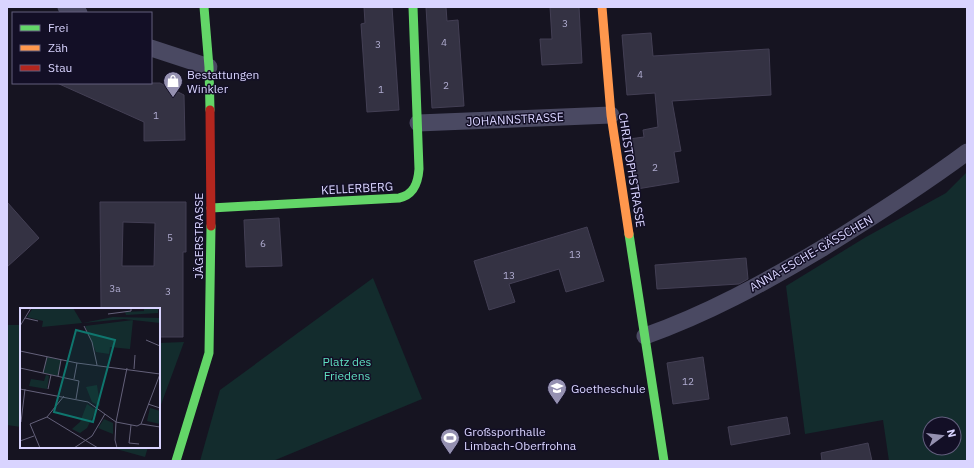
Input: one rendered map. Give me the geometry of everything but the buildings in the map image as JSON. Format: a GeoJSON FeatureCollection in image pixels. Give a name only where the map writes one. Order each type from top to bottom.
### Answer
{"type":"FeatureCollection","features":[{"type":"Feature","properties":{"kind":"street"},"geometry":{"type":"LineString","coordinates":[[66,7],[77,12]]}},
{"type":"Feature","properties":{"kind":"street","name":"JÄGERSTRASSE"},"geometry":{"type":"LineString","coordinates":[[176,461],[208,353],[211,208],[209,67],[204,7]]}},
{"type":"Feature","properties":{"kind":"street","name":"KELLERBERG"},"geometry":{"type":"LineString","coordinates":[[211,208],[407,197],[413,192],[418,182],[418,123],[413,7]]}},
{"type":"Feature","properties":{"kind":"street","name":"CHRISTOPHSTRASSE"},"geometry":{"type":"LineString","coordinates":[[602,7],[611,114],[664,461]]}},
{"type":"Feature","properties":{"kind":"street"},"geometry":{"type":"LineString","coordinates":[[152,48],[209,67]]}},
{"type":"Feature","properties":{"kind":"street","name":"JOHANNSTRASSE"},"geometry":{"type":"LineString","coordinates":[[418,123],[611,114]]}},
{"type":"Feature","properties":{"kind":"street","name":"ANNA-ESCHE-GÄSSCHEN"},"geometry":{"type":"LineString","coordinates":[[645,336],[682,323],[778,274],[887,209],[967,152]]}},
{"type":"Feature","properties":{"kind":"green space"},"geometry":{"type":"Polygon","coordinates":[[[967,172],[967,461],[889,461],[883,420],[805,434],[786,286],[866,237],[946,193],[967,172]]]}},
{"type":"Feature","properties":{"kind":"green space","name":"Platz des Friedens"},"geometry":{"type":"Polygon","coordinates":[[[373,278],[422,399],[273,461],[200,461],[220,390],[373,278]]]}},
{"type":"Feature","properties":{"kind":"green space"},"geometry":{"type":"Polygon","coordinates":[[[7,325],[20,325],[20,427],[7,425],[7,325]]]}},
{"type":"Feature","properties":{"kind":"green space"},"geometry":{"type":"Polygon","coordinates":[[[184,342],[160,407],[160,343],[184,342]]]}},
{"type":"Feature","properties":{"kind":"green space"},"geometry":{"type":"Polygon","coordinates":[[[113,448],[148,448],[145,457],[113,448]]]}},
{"type":"Feature","properties":{"kind":"traffic: fast"},"geometry":{"type":"LineString","coordinates":[[204,7],[209,67],[210,110]]}},
{"type":"Feature","properties":{"kind":"traffic: fast"},"geometry":{"type":"LineString","coordinates":[[211,208],[399,198],[412,191],[418,179],[419,169],[413,7]]}},
{"type":"Feature","properties":{"kind":"traffic: fast"},"geometry":{"type":"LineString","coordinates":[[176,461],[209,353],[211,226]]}},
{"type":"Feature","properties":{"kind":"traffic: fast"},"geometry":{"type":"LineString","coordinates":[[629,234],[664,461]]}},
{"type":"Feature","properties":{"kind":"traffic: slow"},"geometry":{"type":"LineString","coordinates":[[602,7],[611,115],[629,234]]}},
{"type":"Feature","properties":{"kind":"traffic: jam"},"geometry":{"type":"LineString","coordinates":[[210,110],[211,226]]}},
{"type":"Feature","properties":{"kind":"place","name":"Bestattungen Winkler"},"geometry":{"type":"Point","coordinates":[173,98]}},
{"type":"Feature","properties":{"kind":"place","name":"Goetheschule"},"geometry":{"type":"Point","coordinates":[557,405]}},
{"type":"Feature","properties":{"kind":"place","name":"Großsporthalle Limbach-Oberfrohna"},"geometry":{"type":"Point","coordinates":[450,455]}}]}
